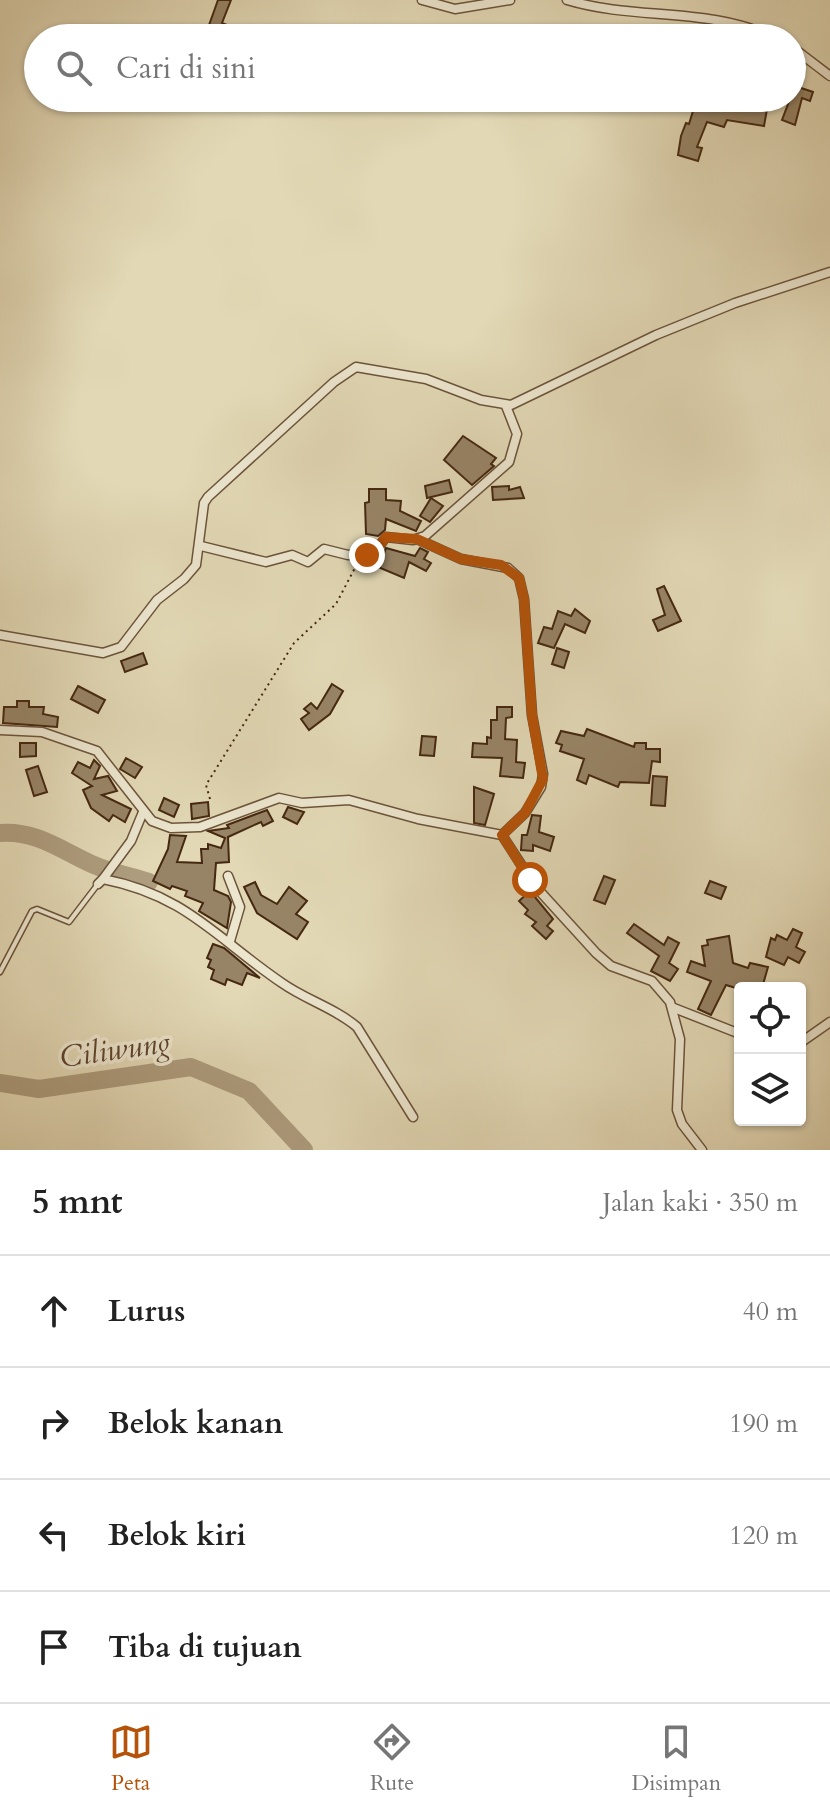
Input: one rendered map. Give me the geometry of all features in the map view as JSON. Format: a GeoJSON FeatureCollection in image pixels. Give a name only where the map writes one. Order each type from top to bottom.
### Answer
{"type":"FeatureCollection","features":[{"type":"Feature","properties":{"kind":"street"},"geometry":{"type":"LineString","coordinates":[[422,0],[455,9],[510,0]]}},
{"type":"Feature","properties":{"kind":"street"},"geometry":{"type":"LineString","coordinates":[[567,0],[601,10],[704,16],[730,24]]}},
{"type":"Feature","properties":{"kind":"street"},"geometry":{"type":"LineString","coordinates":[[806,58],[830,76]]}},
{"type":"Feature","properties":{"kind":"street"},"geometry":{"type":"LineString","coordinates":[[0,635],[113,652],[129,639],[157,600],[193,569],[201,546],[204,503],[208,497],[334,382],[356,367],[426,379],[506,406],[656,335],[735,303],[830,272]]}},
{"type":"Feature","properties":{"kind":"street"},"geometry":{"type":"LineString","coordinates":[[417,539],[433,531],[509,462],[517,434],[506,406]]}},
{"type":"Feature","properties":{"kind":"street"},"geometry":{"type":"LineString","coordinates":[[201,546],[266,562],[292,555],[309,561],[326,549],[360,555],[374,553],[386,537],[417,539],[461,559],[508,568],[522,587],[532,715],[543,779],[525,813],[502,835]]}},
{"type":"Feature","properties":{"kind":"street"},"geometry":{"type":"LineString","coordinates":[[0,730],[47,733],[97,751],[143,812],[161,825],[189,830],[279,798],[302,803],[349,800],[418,819],[502,835],[535,886],[611,966],[652,981],[674,1008],[734,1032]]}},
{"type":"Feature","properties":{"kind":"street"},"geometry":{"type":"LineString","coordinates":[[143,812],[131,841],[104,877],[165,897],[233,937],[280,982],[357,1027],[413,1117]]}},
{"type":"Feature","properties":{"kind":"street"},"geometry":{"type":"LineString","coordinates":[[228,876],[240,907],[233,937]]}},
{"type":"Feature","properties":{"kind":"street"},"geometry":{"type":"LineString","coordinates":[[674,1008],[680,1051],[677,1110],[682,1124],[702,1150]]}},
{"type":"Feature","properties":{"kind":"street"},"geometry":{"type":"LineString","coordinates":[[806,1039],[830,1022]]}},
{"type":"Feature","properties":{"kind":"lane"},"geometry":{"type":"LineString","coordinates":[[0,972],[32,911],[37,909],[69,922],[104,877]]}},
{"type":"Feature","properties":{"kind":"path"},"geometry":{"type":"LineString","coordinates":[[210,799],[206,785],[263,697],[273,673],[294,643],[336,604],[360,555]]}},
{"type":"Feature","properties":{"kind":"building"},"geometry":{"type":"Polygon","coordinates":[[[218,0],[231,0],[222,23],[224,24],[209,24],[218,0]]]}},
{"type":"Feature","properties":{"kind":"building"},"geometry":{"type":"Polygon","coordinates":[[[806,90],[813,92],[810,101],[806,100],[806,90]]]}},
{"type":"Feature","properties":{"kind":"building"},"geometry":{"type":"Polygon","coordinates":[[[693,112],[766,112],[764,126],[727,120],[724,127],[707,122],[697,147],[702,148],[698,161],[678,155],[681,136],[686,123],[689,124],[693,112]]]}},
{"type":"Feature","properties":{"kind":"building"},"geometry":{"type":"Polygon","coordinates":[[[785,112],[798,112],[795,125],[782,120],[785,112]]]}},
{"type":"Feature","properties":{"kind":"building"},"geometry":{"type":"Polygon","coordinates":[[[463,436],[496,458],[491,464],[494,466],[472,485],[444,460],[463,436]]]}},
{"type":"Feature","properties":{"kind":"building"},"geometry":{"type":"Polygon","coordinates":[[[449,480],[452,492],[427,498],[425,486],[449,480]]]}},
{"type":"Feature","properties":{"kind":"building"},"geometry":{"type":"Polygon","coordinates":[[[509,486],[509,490],[520,487],[524,498],[493,500],[492,487],[509,486]]]}},
{"type":"Feature","properties":{"kind":"building"},"geometry":{"type":"Polygon","coordinates":[[[369,489],[386,489],[386,500],[401,501],[400,511],[421,521],[416,531],[386,519],[385,530],[378,536],[366,534],[365,503],[369,502],[369,489]]]}},
{"type":"Feature","properties":{"kind":"building"},"geometry":{"type":"Polygon","coordinates":[[[431,498],[443,506],[430,522],[420,516],[431,498]]]}},
{"type":"Feature","properties":{"kind":"building"},"geometry":{"type":"Polygon","coordinates":[[[386,548],[415,556],[420,548],[428,552],[424,559],[431,563],[426,571],[409,562],[404,578],[378,567],[386,548]]]}},
{"type":"Feature","properties":{"kind":"building"},"geometry":{"type":"Polygon","coordinates":[[[664,586],[681,621],[658,631],[653,620],[665,615],[657,589],[664,586]]]}},
{"type":"Feature","properties":{"kind":"building"},"geometry":{"type":"Polygon","coordinates":[[[575,609],[590,621],[585,633],[565,624],[554,648],[538,643],[544,627],[552,629],[558,611],[571,616],[575,609]]]}},
{"type":"Feature","properties":{"kind":"building"},"geometry":{"type":"Polygon","coordinates":[[[557,648],[569,652],[564,668],[552,664],[557,648]]]}},
{"type":"Feature","properties":{"kind":"building"},"geometry":{"type":"Polygon","coordinates":[[[143,653],[147,664],[125,672],[121,661],[143,653]]]}},
{"type":"Feature","properties":{"kind":"building"},"geometry":{"type":"Polygon","coordinates":[[[332,684],[343,691],[330,714],[309,730],[301,719],[309,713],[304,709],[311,703],[317,709],[332,684]]]}},
{"type":"Feature","properties":{"kind":"building"},"geometry":{"type":"Polygon","coordinates":[[[78,686],[105,700],[98,713],[71,699],[78,686]]]}},
{"type":"Feature","properties":{"kind":"building"},"geometry":{"type":"Polygon","coordinates":[[[17,701],[29,701],[29,707],[44,707],[43,714],[58,717],[57,727],[3,723],[4,707],[17,707],[17,701]]]}},
{"type":"Feature","properties":{"kind":"building"},"geometry":{"type":"Polygon","coordinates":[[[497,707],[512,707],[512,717],[506,718],[505,739],[517,740],[516,762],[525,763],[523,778],[500,776],[502,758],[472,757],[473,743],[487,744],[487,737],[491,738],[491,720],[497,720],[497,707]]]}},
{"type":"Feature","properties":{"kind":"building"},"geometry":{"type":"Polygon","coordinates":[[[587,729],[634,747],[635,743],[646,743],[646,749],[660,749],[660,762],[652,761],[649,783],[620,782],[618,787],[589,775],[586,784],[577,780],[584,759],[560,751],[562,745],[556,743],[561,731],[584,736],[587,729]]]}},
{"type":"Feature","properties":{"kind":"building"},"geometry":{"type":"Polygon","coordinates":[[[422,736],[436,737],[434,756],[420,755],[422,736]]]}},
{"type":"Feature","properties":{"kind":"building"},"geometry":{"type":"Polygon","coordinates":[[[20,743],[36,743],[36,756],[20,757],[20,743]]]}},
{"type":"Feature","properties":{"kind":"building"},"geometry":{"type":"Polygon","coordinates":[[[126,758],[142,767],[135,778],[120,769],[126,758]]]}},
{"type":"Feature","properties":{"kind":"building"},"geometry":{"type":"Polygon","coordinates":[[[94,760],[100,766],[94,779],[108,776],[117,791],[102,795],[131,809],[125,822],[113,815],[109,821],[91,808],[83,790],[92,786],[72,773],[78,762],[90,768],[94,760]]]}},
{"type":"Feature","properties":{"kind":"building"},"geometry":{"type":"Polygon","coordinates":[[[38,766],[47,792],[34,796],[26,770],[38,766]]]}},
{"type":"Feature","properties":{"kind":"building"},"geometry":{"type":"Polygon","coordinates":[[[653,776],[667,777],[665,806],[651,805],[653,776]]]}},
{"type":"Feature","properties":{"kind":"building"},"geometry":{"type":"Polygon","coordinates":[[[474,787],[494,794],[485,825],[474,823],[474,787]]]}},
{"type":"Feature","properties":{"kind":"building"},"geometry":{"type":"Polygon","coordinates":[[[164,798],[179,805],[174,817],[159,810],[164,798]]]}},
{"type":"Feature","properties":{"kind":"building"},"geometry":{"type":"Polygon","coordinates":[[[208,802],[209,816],[192,819],[191,804],[208,802]]]}},
{"type":"Feature","properties":{"kind":"building"},"geometry":{"type":"Polygon","coordinates":[[[288,807],[304,812],[297,824],[283,817],[288,807]]]}},
{"type":"Feature","properties":{"kind":"building"},"geometry":{"type":"Polygon","coordinates":[[[267,810],[273,821],[263,826],[261,822],[228,837],[229,862],[216,863],[214,890],[228,896],[231,902],[227,928],[199,911],[203,903],[185,896],[187,891],[172,886],[170,889],[153,881],[168,849],[170,835],[186,836],[177,862],[202,863],[201,849],[208,849],[208,844],[221,848],[225,838],[208,831],[229,828],[227,825],[267,810]]]}},
{"type":"Feature","properties":{"kind":"building"},"geometry":{"type":"Polygon","coordinates":[[[532,815],[541,816],[539,832],[554,837],[550,851],[533,845],[533,851],[521,850],[522,835],[527,835],[532,815]]]}},
{"type":"Feature","properties":{"kind":"building"},"geometry":{"type":"Polygon","coordinates":[[[604,876],[615,880],[605,904],[594,900],[604,876]]]}},
{"type":"Feature","properties":{"kind":"building"},"geometry":{"type":"Polygon","coordinates":[[[710,881],[726,887],[721,899],[705,893],[710,881]]]}},
{"type":"Feature","properties":{"kind":"building"},"geometry":{"type":"Polygon","coordinates":[[[255,882],[261,895],[277,904],[289,887],[307,901],[296,914],[308,922],[297,939],[257,913],[244,887],[255,882]]]}},
{"type":"Feature","properties":{"kind":"building"},"geometry":{"type":"Polygon","coordinates":[[[530,891],[553,919],[547,926],[553,931],[546,939],[532,926],[536,922],[525,914],[528,910],[519,901],[530,891]]]}},
{"type":"Feature","properties":{"kind":"building"},"geometry":{"type":"Polygon","coordinates":[[[634,924],[664,945],[668,937],[679,943],[669,963],[678,969],[670,981],[651,971],[659,956],[627,933],[634,924]]]}},
{"type":"Feature","properties":{"kind":"building"},"geometry":{"type":"Polygon","coordinates":[[[793,929],[802,933],[796,947],[805,952],[799,963],[788,957],[784,965],[766,957],[771,938],[775,940],[777,935],[787,940],[793,929]]]}},
{"type":"Feature","properties":{"kind":"building"},"geometry":{"type":"Polygon","coordinates":[[[729,936],[733,963],[748,968],[750,963],[768,967],[764,982],[734,982],[734,987],[726,985],[711,1015],[698,1009],[711,981],[687,972],[691,961],[705,966],[702,946],[708,945],[707,940],[729,936]]]}},
{"type":"Feature","properties":{"kind":"building"},"geometry":{"type":"Polygon","coordinates":[[[213,944],[224,948],[260,978],[247,973],[242,985],[227,979],[225,985],[211,979],[214,970],[208,967],[211,960],[207,958],[213,944]]]}},
{"type":"Feature","properties":{"kind":"waterway"},"geometry":{"type":"LineString","coordinates":[[0,833],[38,838],[101,868],[149,882]]}},
{"type":"Feature","properties":{"kind":"waterway","name":"Ciliwung"},"geometry":{"type":"LineString","coordinates":[[0,1083],[39,1089],[191,1067],[249,1091],[304,1150]]}},
{"type":"Feature","properties":{"kind":"route"},"geometry":{"type":"LineString","coordinates":[[367,555],[374,553],[386,537],[417,539],[461,559],[501,565],[519,578],[524,599],[532,715],[543,779],[525,813],[502,835],[530,880]]}}]}
